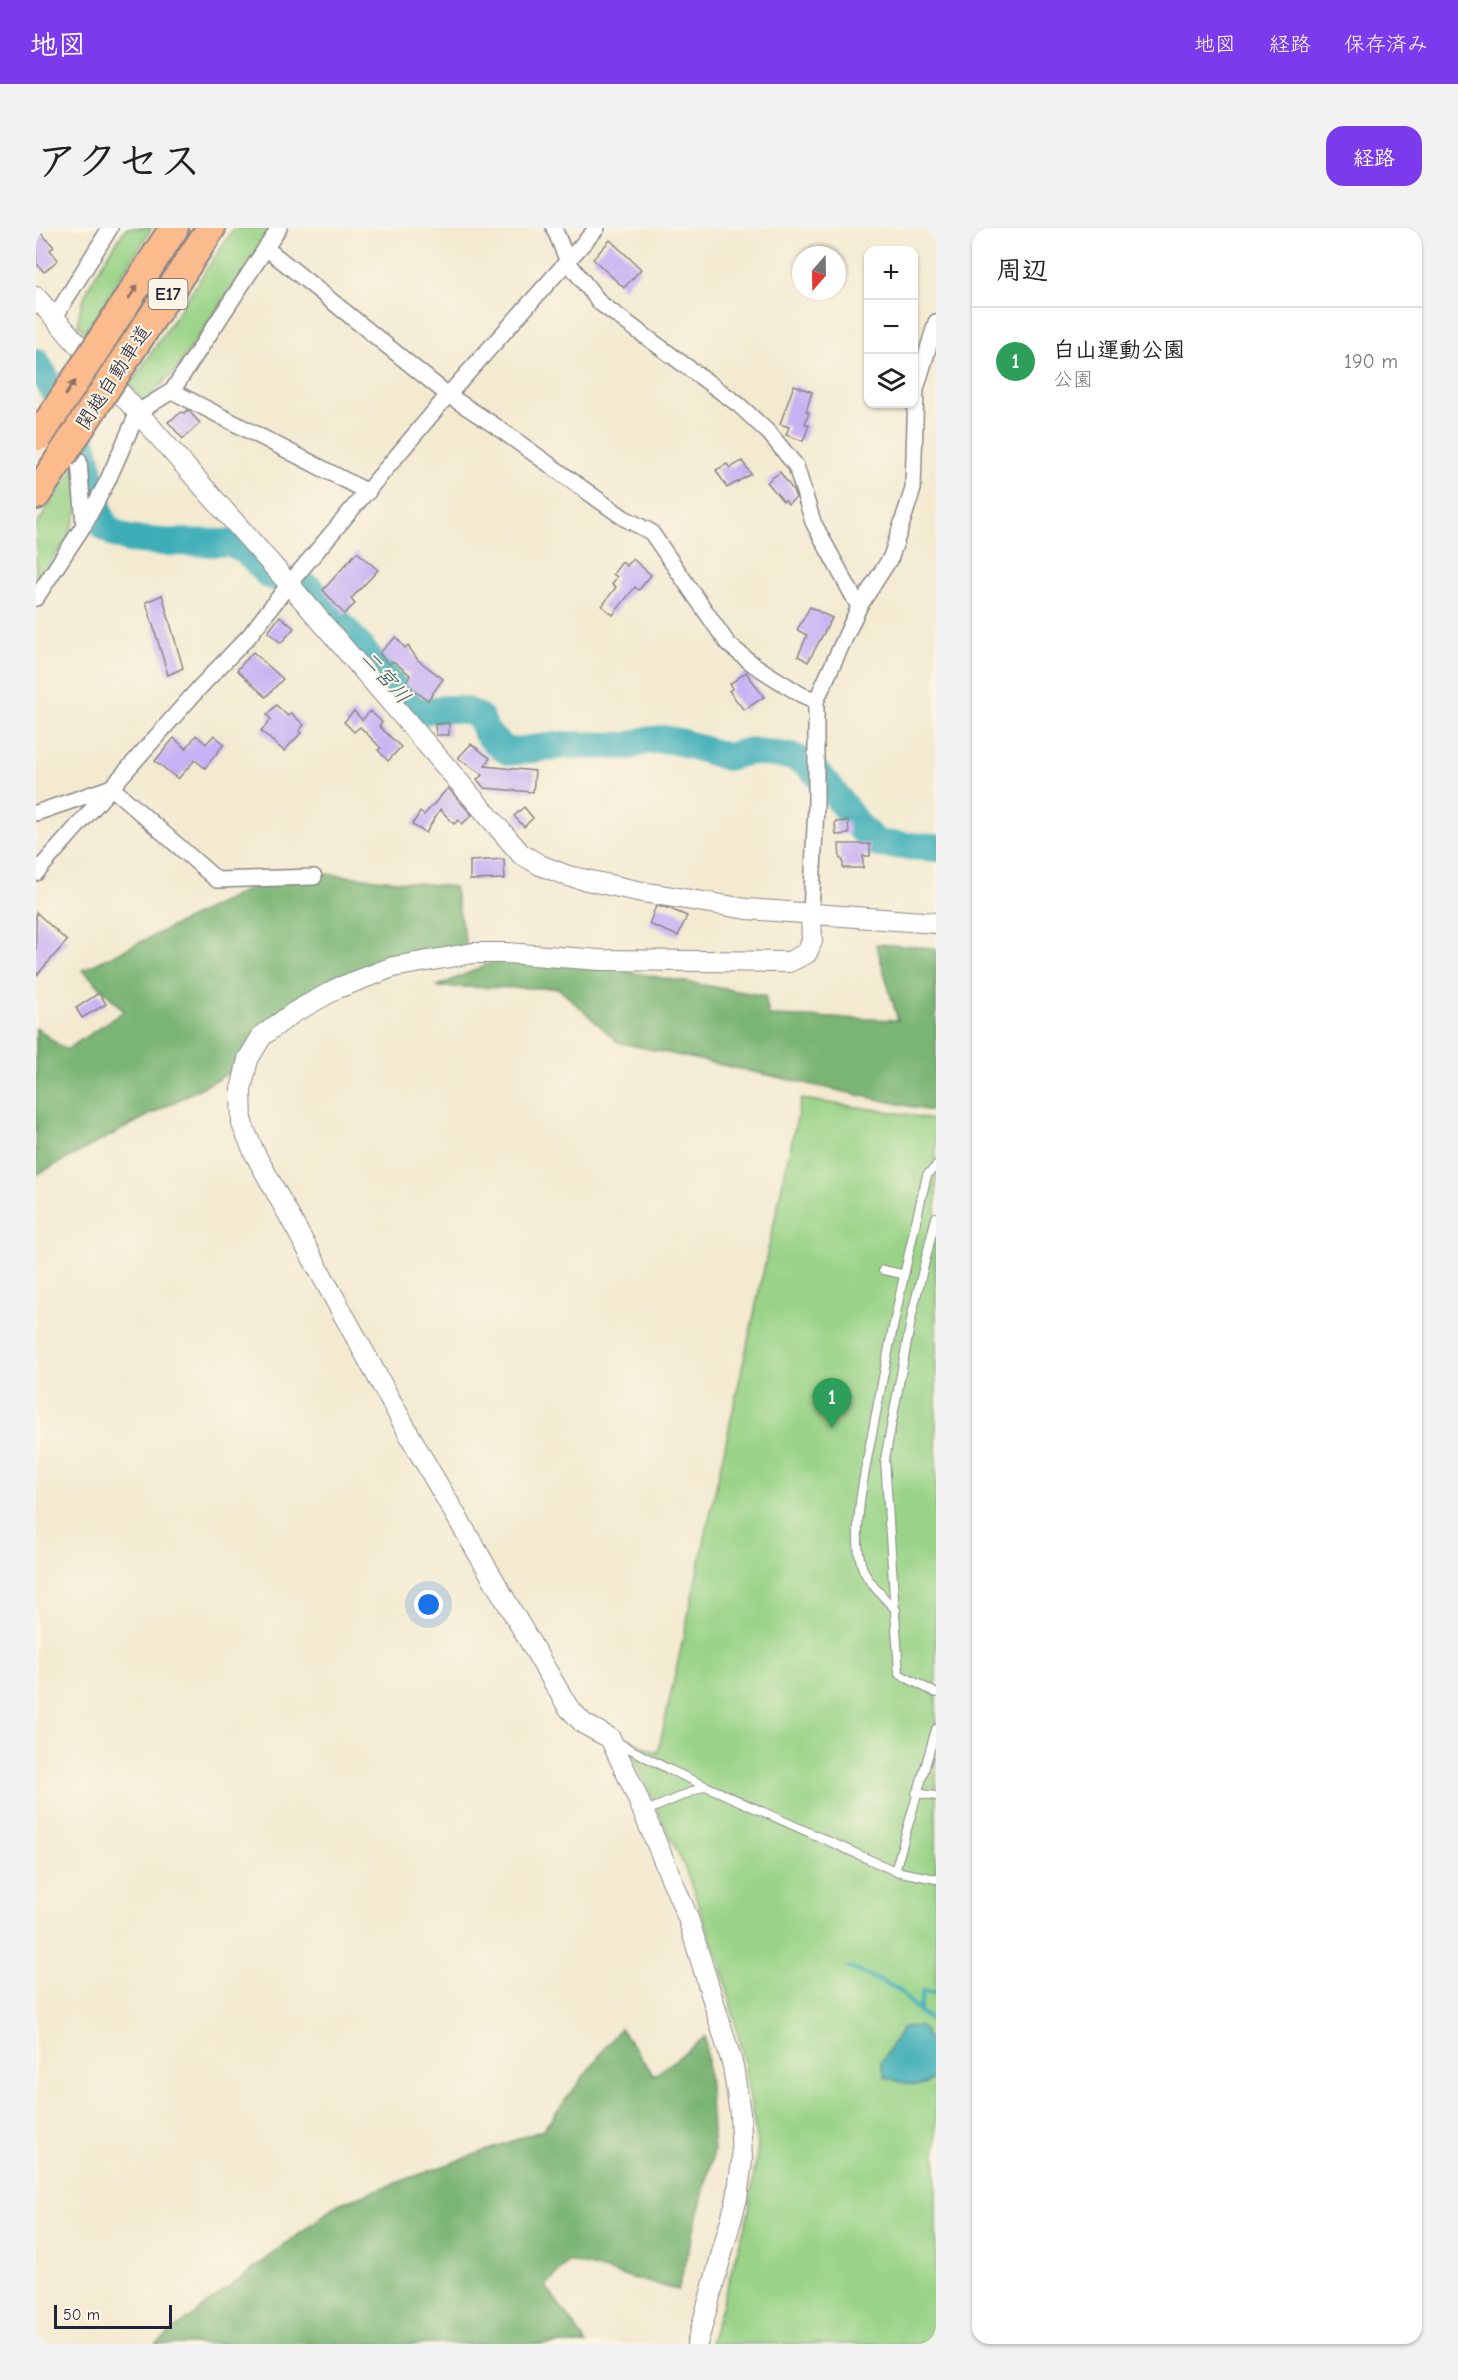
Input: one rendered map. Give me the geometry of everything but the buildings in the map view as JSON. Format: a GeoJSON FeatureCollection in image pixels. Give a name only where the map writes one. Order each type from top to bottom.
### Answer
{"type":"FeatureCollection","features":[{"type":"Feature","properties":{"kind":"highway","name":"関越自動車道"},"geometry":{"type":"LineString","coordinates":[[37,432],[101,341],[174,228]]}},
{"type":"Feature","properties":{"kind":"highway","name":"関越自動車道"},"geometry":{"type":"LineString","coordinates":[[36,495],[210,228]]}},
{"type":"Feature","properties":{"kind":"street"},"geometry":{"type":"LineString","coordinates":[[55,317],[110,228]]}},
{"type":"Feature","properties":{"kind":"street"},"geometry":{"type":"LineString","coordinates":[[36,598],[84,525],[107,482],[138,412],[172,391],[279,228]]}},
{"type":"Feature","properties":{"kind":"street"},"geometry":{"type":"LineString","coordinates":[[554,228],[568,262],[600,303],[730,398],[770,434],[796,466],[813,522],[858,607]]}},
{"type":"Feature","properties":{"kind":"street"},"geometry":{"type":"LineString","coordinates":[[36,873],[200,687],[249,636],[289,584],[448,395],[597,228]]}},
{"type":"Feature","properties":{"kind":"street"},"geometry":{"type":"LineString","coordinates":[[266,248],[448,395],[624,518],[651,532],[728,644],[754,665],[816,701]]}},
{"type":"Feature","properties":{"kind":"street"},"geometry":{"type":"LineString","coordinates":[[36,297],[289,584],[521,854],[540,865],[568,876],[595,883],[747,909],[936,923]]}},
{"type":"Feature","properties":{"kind":"street"},"geometry":{"type":"LineString","coordinates":[[697,2344],[737,2198],[742,2160],[740,2113],[733,2066],[688,1918],[610,1738],[584,1724],[562,1697],[420,1454],[254,1152],[242,1124],[241,1090],[248,1059],[262,1036],[293,1013],[338,988],[393,967],[473,953],[506,952],[600,960],[789,962],[807,954],[812,941],[816,701],[858,607],[891,557],[912,489],[916,389],[936,322]]}},
{"type":"Feature","properties":{"kind":"street"},"geometry":{"type":"LineString","coordinates":[[172,391],[368,492]]}},
{"type":"Feature","properties":{"kind":"street"},"geometry":{"type":"LineString","coordinates":[[37,432],[79,461],[84,525]]}},
{"type":"Feature","properties":{"kind":"street"},"geometry":{"type":"LineString","coordinates":[[36,813],[111,787]]}},
{"type":"Feature","properties":{"kind":"street"},"geometry":{"type":"LineString","coordinates":[[111,787],[217,880],[314,877]]}},
{"type":"Feature","properties":{"kind":"lane"},"geometry":{"type":"LineString","coordinates":[[896,1610],[868,1579],[861,1563],[859,1531],[864,1480],[902,1274],[927,1174],[936,1166]]}},
{"type":"Feature","properties":{"kind":"lane"},"geometry":{"type":"LineString","coordinates":[[936,1217],[913,1310],[885,1459],[899,1674],[936,1693]]}},
{"type":"Feature","properties":{"kind":"lane"},"geometry":{"type":"LineString","coordinates":[[883,1269],[902,1274]]}},
{"type":"Feature","properties":{"kind":"lane"},"geometry":{"type":"LineString","coordinates":[[895,1870],[936,1729]]}},
{"type":"Feature","properties":{"kind":"lane"},"geometry":{"type":"LineString","coordinates":[[610,1738],[670,1770],[895,1870],[936,1879]]}},
{"type":"Feature","properties":{"kind":"lane"},"geometry":{"type":"LineString","coordinates":[[644,1812],[705,1786]]}},
{"type":"Feature","properties":{"kind":"lane"},"geometry":{"type":"LineString","coordinates":[[916,1794],[936,1796]]}},
{"type":"Feature","properties":{"kind":"green space"},"geometry":{"type":"Polygon","coordinates":[[[126,228],[152,228],[85,333],[78,324],[84,299],[96,274],[126,228]]]}},
{"type":"Feature","properties":{"kind":"green space"},"geometry":{"type":"Polygon","coordinates":[[[234,228],[273,228],[171,377],[168,377],[147,401],[142,400],[130,385],[234,228]]]}},
{"type":"Feature","properties":{"kind":"green space"},"geometry":{"type":"Polygon","coordinates":[[[76,464],[79,508],[66,541],[36,583],[36,526],[76,464]]]}},
{"type":"Feature","properties":{"kind":"green space"},"geometry":{"type":"Polygon","coordinates":[[[288,870],[454,887],[467,948],[327,992],[227,1074],[36,1175],[36,1028],[66,1050],[124,1011],[83,970],[288,870]]]}},
{"type":"Feature","properties":{"kind":"green space"},"geometry":{"type":"Polygon","coordinates":[[[876,944],[936,948],[936,1112],[618,1042],[558,988],[436,987],[516,952],[765,996],[769,1016],[898,1020],[876,944]]]}},
{"type":"Feature","properties":{"kind":"green space"},"geometry":{"type":"Polygon","coordinates":[[[801,1099],[906,1114],[936,1121],[936,2344],[710,2344],[748,2215],[758,2146],[742,2052],[723,1972],[685,1868],[623,1736],[658,1753],[801,1099]]]}},
{"type":"Feature","properties":{"kind":"green space"},"geometry":{"type":"Polygon","coordinates":[[[620,2028],[654,2076],[705,2037],[714,2152],[678,2290],[569,2261],[546,2286],[587,2344],[156,2344],[338,2204],[543,2130],[620,2028]]]}},
{"type":"Feature","properties":{"kind":"water"},"geometry":{"type":"Polygon","coordinates":[[[920,2026],[925,2031],[926,2037],[936,2040],[936,2070],[933,2078],[921,2085],[914,2085],[885,2077],[881,2062],[903,2027],[920,2026]]]}},
{"type":"Feature","properties":{"kind":"waterway","name":"二宮川"},"geometry":{"type":"LineString","coordinates":[[36,362],[83,444],[105,527],[128,539],[231,543],[246,551],[269,575],[309,588],[416,712],[440,709],[466,711],[481,719],[485,730],[510,752],[563,745],[629,746],[644,741],[664,739],[727,757],[750,751],[793,757],[806,763],[829,786],[858,826],[878,844],[936,848]]}},
{"type":"Feature","properties":{"kind":"waterway"},"geometry":{"type":"LineString","coordinates":[[849,1967],[898,1989],[919,2012],[936,2023]]}},
{"type":"Feature","properties":{"kind":"waterway"},"geometry":{"type":"LineString","coordinates":[[919,2012],[923,1991],[933,1994],[936,1992]]}},
{"type":"Feature","properties":{"kind":"place","name":"白山運動公園"},"geometry":{"type":"Point","coordinates":[832,1428]}}]}
